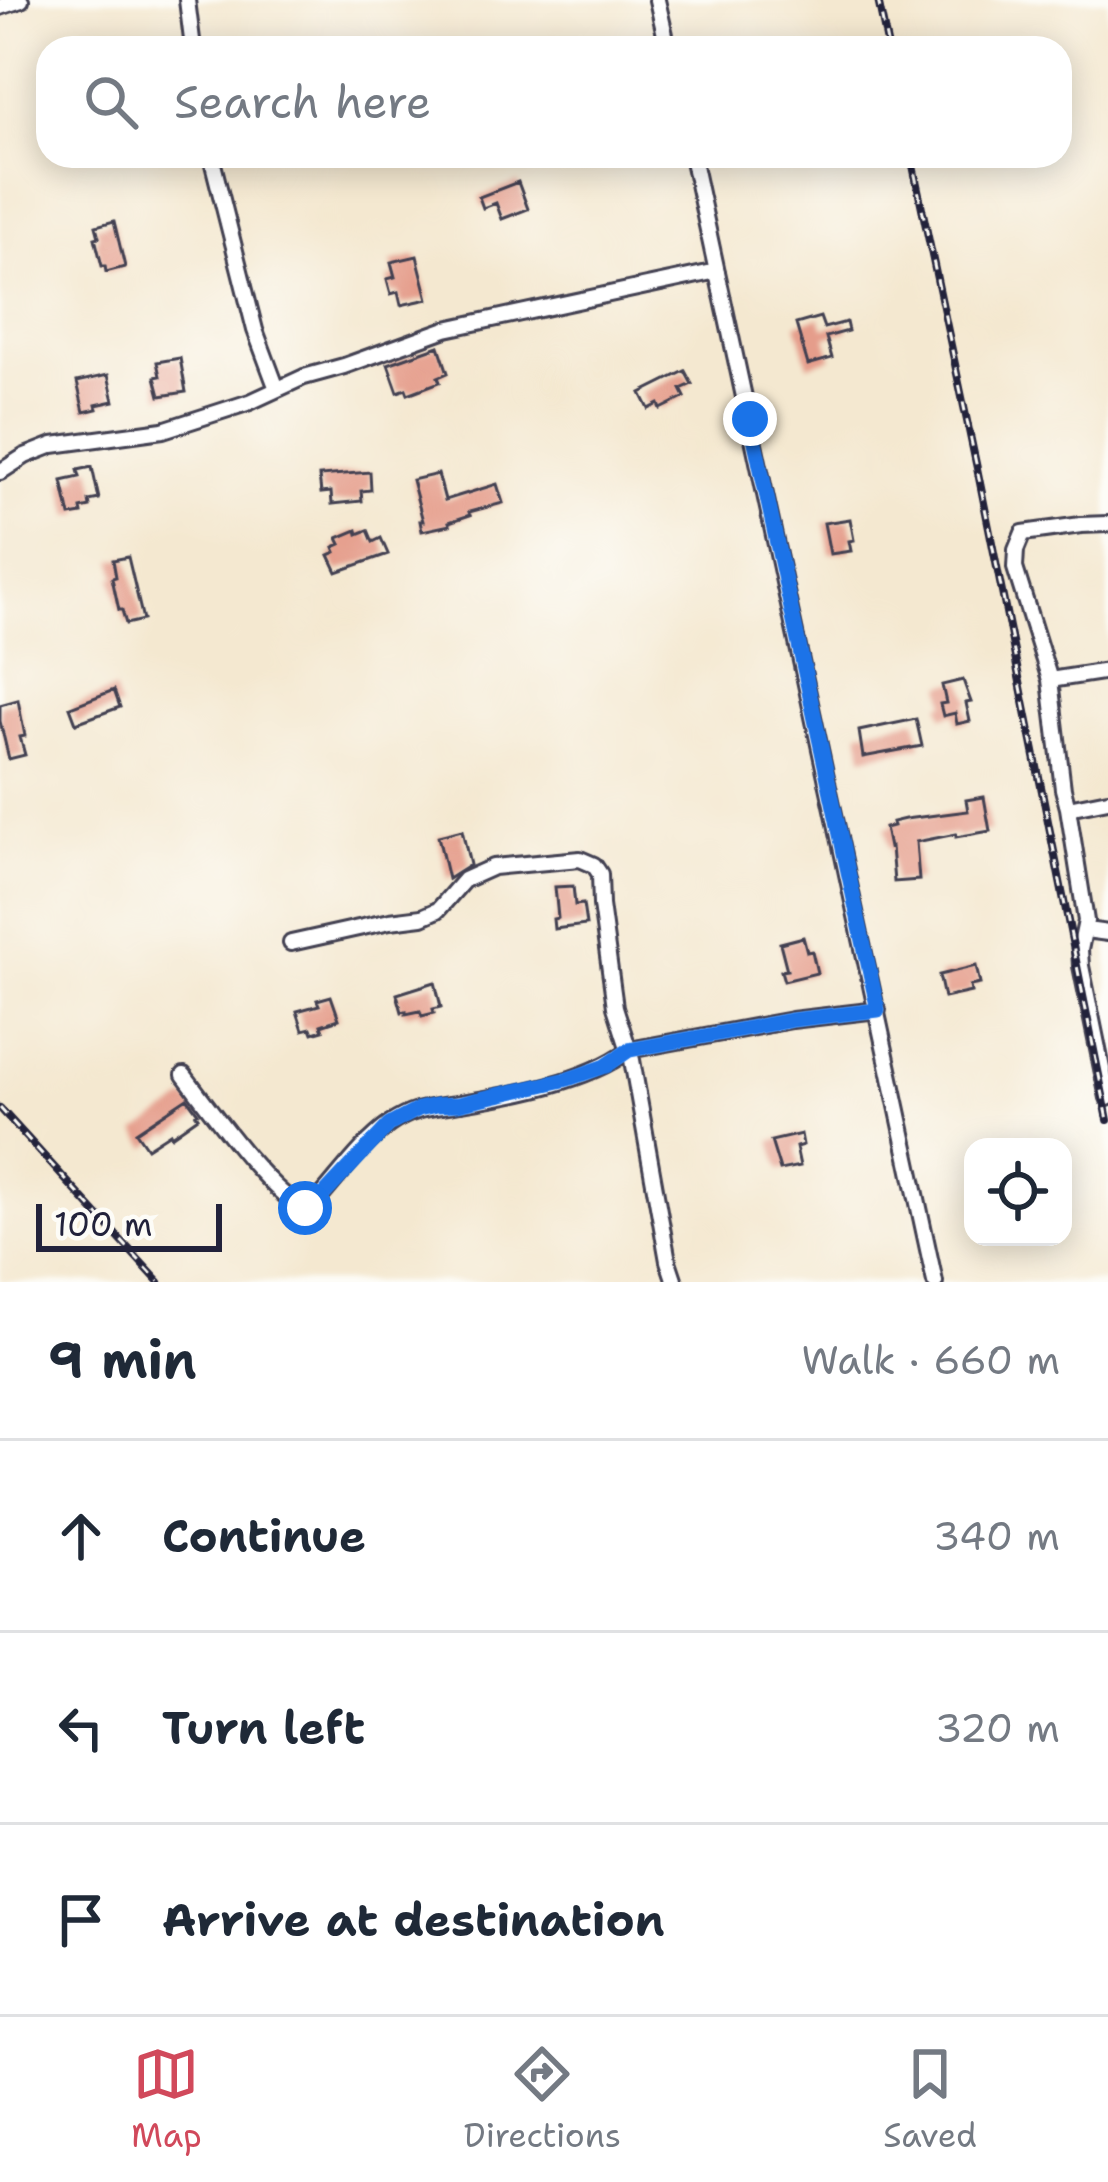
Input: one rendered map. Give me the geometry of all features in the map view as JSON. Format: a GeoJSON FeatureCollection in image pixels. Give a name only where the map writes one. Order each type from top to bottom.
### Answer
{"type":"FeatureCollection","features":[{"type":"Feature","properties":{"kind":"street"},"geometry":{"type":"LineString","coordinates":[[0,7],[21,0]]}},
{"type":"Feature","properties":{"kind":"street"},"geometry":{"type":"LineString","coordinates":[[187,0],[192,36]]}},
{"type":"Feature","properties":{"kind":"street"},"geometry":{"type":"LineString","coordinates":[[657,0],[665,36]]}},
{"type":"Feature","properties":{"kind":"street"},"geometry":{"type":"LineString","coordinates":[[214,168],[255,330],[277,389]]}},
{"type":"Feature","properties":{"kind":"street"},"geometry":{"type":"LineString","coordinates":[[695,168],[935,1282]]}},
{"type":"Feature","properties":{"kind":"street"},"geometry":{"type":"LineString","coordinates":[[0,472],[53,445],[164,430],[250,402],[304,376],[446,329],[717,271]]}},
{"type":"Feature","properties":{"kind":"street"},"geometry":{"type":"LineString","coordinates":[[1108,524],[1023,533],[1015,568],[1050,680],[1084,904],[1081,966],[1108,1098]]}},
{"type":"Feature","properties":{"kind":"street"},"geometry":{"type":"LineString","coordinates":[[1050,680],[1108,670]]}},
{"type":"Feature","properties":{"kind":"street"},"geometry":{"type":"LineString","coordinates":[[1068,808],[1108,800]]}},
{"type":"Feature","properties":{"kind":"street"},"geometry":{"type":"LineString","coordinates":[[291,943],[422,917],[438,910],[464,880],[493,867],[580,859],[594,865],[600,874],[615,1007],[629,1050],[675,1282]]}},
{"type":"Feature","properties":{"kind":"street"},"geometry":{"type":"LineString","coordinates":[[1086,930],[1108,933]]}},
{"type":"Feature","properties":{"kind":"street"},"geometry":{"type":"LineString","coordinates":[[184,1075],[266,1176],[305,1208],[320,1199],[389,1125],[419,1109],[568,1079],[606,1066],[629,1050],[792,1020],[878,1010]]}},
{"type":"Feature","properties":{"kind":"building"},"geometry":{"type":"Polygon","coordinates":[[[518,182],[528,209],[502,219],[496,203],[483,208],[479,197],[518,182]]]}},
{"type":"Feature","properties":{"kind":"building"},"geometry":{"type":"Polygon","coordinates":[[[114,221],[125,267],[106,272],[96,226],[114,221]]]}},
{"type":"Feature","properties":{"kind":"building"},"geometry":{"type":"Polygon","coordinates":[[[417,256],[428,299],[401,305],[387,279],[395,277],[391,262],[417,256]]]}},
{"type":"Feature","properties":{"kind":"building"},"geometry":{"type":"Polygon","coordinates":[[[820,317],[824,328],[846,322],[848,331],[826,337],[832,358],[808,365],[796,324],[820,317]]]}},
{"type":"Feature","properties":{"kind":"building"},"geometry":{"type":"Polygon","coordinates":[[[439,346],[448,373],[438,377],[440,382],[408,394],[406,389],[398,392],[388,364],[439,346]]]}},
{"type":"Feature","properties":{"kind":"building"},"geometry":{"type":"Polygon","coordinates":[[[180,358],[186,392],[160,396],[157,362],[180,358]]]}},
{"type":"Feature","properties":{"kind":"building"},"geometry":{"type":"Polygon","coordinates":[[[685,371],[692,384],[681,389],[685,397],[661,409],[659,404],[649,409],[641,393],[685,371]]]}},
{"type":"Feature","properties":{"kind":"building"},"geometry":{"type":"Polygon","coordinates":[[[108,375],[114,401],[84,412],[77,382],[108,375]]]}},
{"type":"Feature","properties":{"kind":"building"},"geometry":{"type":"Polygon","coordinates":[[[92,467],[99,499],[89,501],[90,507],[81,509],[82,514],[70,516],[62,481],[80,477],[78,470],[92,467]]]}},
{"type":"Feature","properties":{"kind":"building"},"geometry":{"type":"Polygon","coordinates":[[[370,472],[371,490],[361,491],[362,501],[332,504],[331,492],[321,493],[319,476],[370,472]]]}},
{"type":"Feature","properties":{"kind":"building"},"geometry":{"type":"Polygon","coordinates":[[[438,474],[445,500],[497,484],[503,503],[422,531],[412,480],[438,474]]]}},
{"type":"Feature","properties":{"kind":"building"},"geometry":{"type":"Polygon","coordinates":[[[850,519],[851,551],[830,554],[824,523],[850,519]]]}},
{"type":"Feature","properties":{"kind":"building"},"geometry":{"type":"Polygon","coordinates":[[[357,530],[358,534],[368,530],[373,542],[381,538],[388,554],[337,572],[329,555],[341,544],[338,538],[357,530]]]}},
{"type":"Feature","properties":{"kind":"building"},"geometry":{"type":"Polygon","coordinates":[[[128,557],[143,620],[126,624],[112,578],[116,577],[113,560],[128,557]]]}},
{"type":"Feature","properties":{"kind":"building"},"geometry":{"type":"Polygon","coordinates":[[[963,680],[971,702],[966,703],[970,721],[957,724],[955,713],[943,716],[942,685],[963,680]]]}},
{"type":"Feature","properties":{"kind":"building"},"geometry":{"type":"Polygon","coordinates":[[[114,690],[120,707],[76,723],[70,707],[114,690]]]}},
{"type":"Feature","properties":{"kind":"building"},"geometry":{"type":"Polygon","coordinates":[[[18,700],[25,755],[9,759],[0,705],[18,700]]]}},
{"type":"Feature","properties":{"kind":"building"},"geometry":{"type":"Polygon","coordinates":[[[916,719],[922,746],[863,757],[859,731],[916,719]]]}},
{"type":"Feature","properties":{"kind":"building"},"geometry":{"type":"Polygon","coordinates":[[[984,797],[990,831],[916,842],[919,880],[894,882],[885,828],[905,819],[968,811],[966,800],[984,797]]]}},
{"type":"Feature","properties":{"kind":"building"},"geometry":{"type":"Polygon","coordinates":[[[462,830],[470,865],[448,879],[438,836],[462,830]]]}},
{"type":"Feature","properties":{"kind":"building"},"geometry":{"type":"Polygon","coordinates":[[[573,886],[575,905],[583,904],[586,925],[554,929],[553,919],[558,918],[555,887],[573,886]]]}},
{"type":"Feature","properties":{"kind":"building"},"geometry":{"type":"Polygon","coordinates":[[[803,937],[817,973],[784,981],[781,971],[787,970],[780,943],[803,937]]]}},
{"type":"Feature","properties":{"kind":"building"},"geometry":{"type":"Polygon","coordinates":[[[976,966],[980,984],[970,986],[971,992],[944,998],[939,975],[976,966]]]}},
{"type":"Feature","properties":{"kind":"building"},"geometry":{"type":"Polygon","coordinates":[[[435,982],[441,1007],[422,1016],[420,1011],[402,1012],[397,994],[435,982]]]}},
{"type":"Feature","properties":{"kind":"building"},"geometry":{"type":"Polygon","coordinates":[[[331,996],[339,1019],[321,1025],[323,1030],[303,1030],[297,1011],[331,996]]]}},
{"type":"Feature","properties":{"kind":"building"},"geometry":{"type":"Polygon","coordinates":[[[187,1098],[198,1117],[147,1148],[136,1132],[187,1098]]]}},
{"type":"Feature","properties":{"kind":"building"},"geometry":{"type":"Polygon","coordinates":[[[801,1134],[803,1145],[796,1147],[800,1166],[780,1170],[771,1141],[801,1134]]]}},
{"type":"Feature","properties":{"kind":"railway"},"geometry":{"type":"LineString","coordinates":[[878,0],[886,36]]}},
{"type":"Feature","properties":{"kind":"railway"},"geometry":{"type":"LineString","coordinates":[[914,168],[1108,1120]]}},
{"type":"Feature","properties":{"kind":"railway"},"geometry":{"type":"LineString","coordinates":[[0,1108],[159,1282]]}},
{"type":"Feature","properties":{"kind":"route"},"geometry":{"type":"LineString","coordinates":[[305,1208],[320,1199],[389,1125],[419,1109],[568,1079],[606,1066],[629,1050],[792,1020],[878,1010],[750,419]]}}]}
